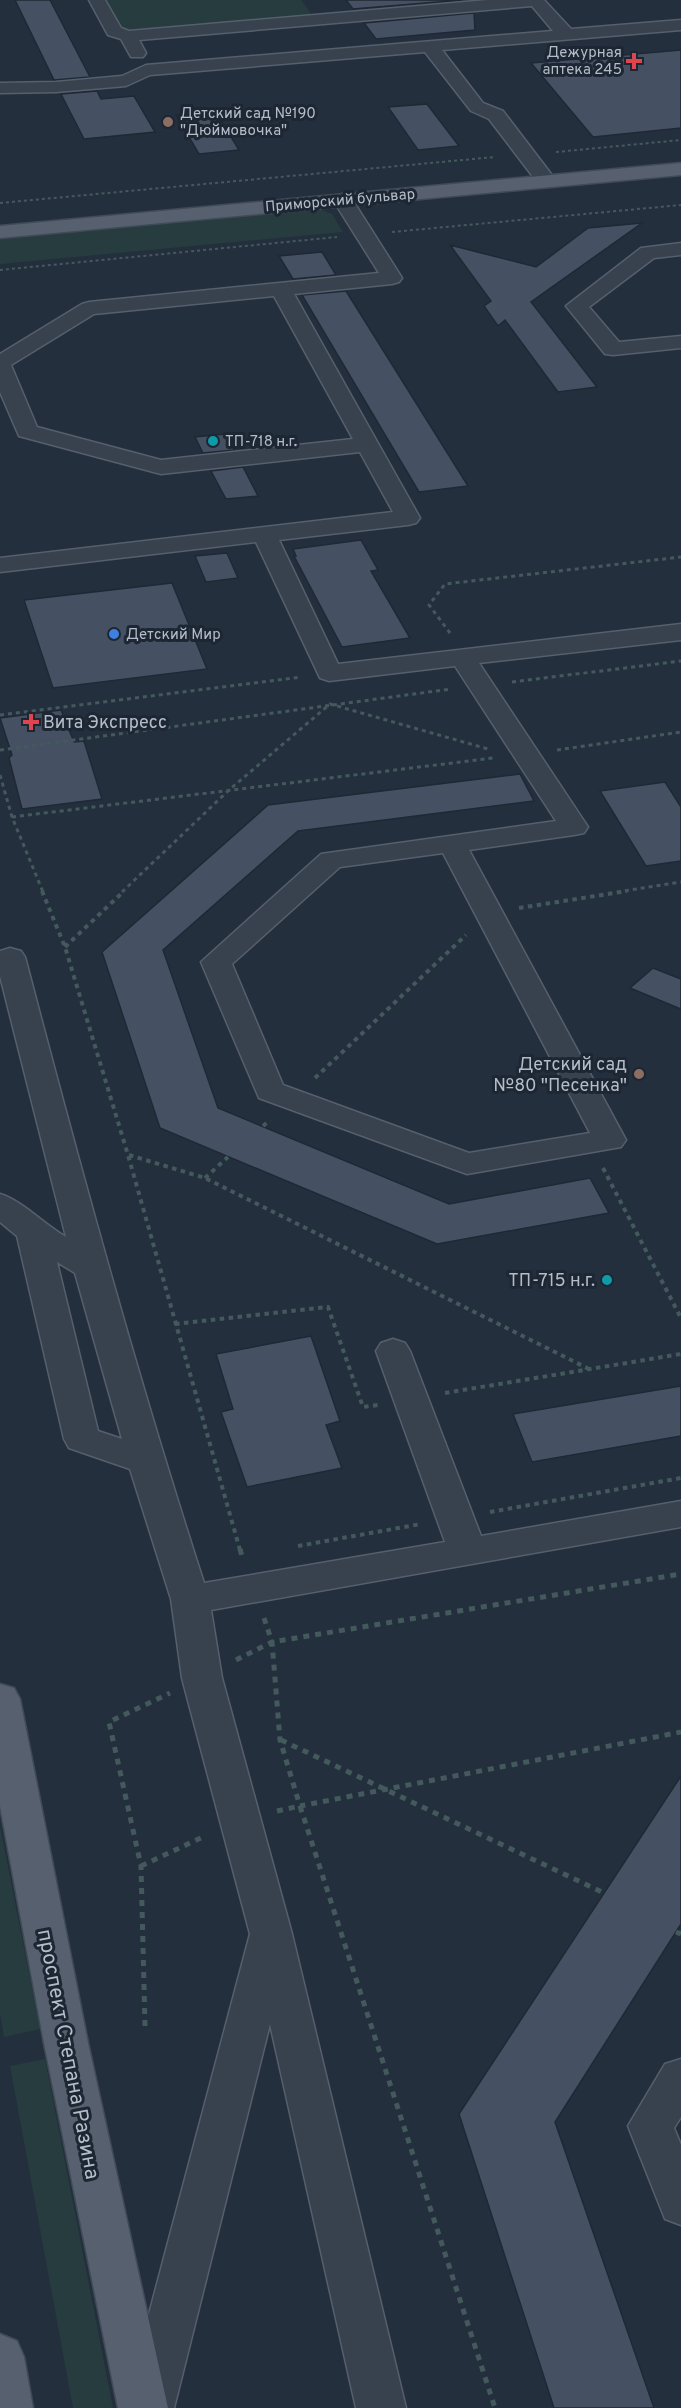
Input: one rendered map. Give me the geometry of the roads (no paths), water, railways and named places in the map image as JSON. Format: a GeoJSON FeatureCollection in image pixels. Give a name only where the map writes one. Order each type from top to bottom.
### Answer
{"type":"FeatureCollection","features":[{"type":"Feature","properties":{"kind":"main road"},"geometry":{"type":"LineString","coordinates":[[0,224],[681,161]]}},
{"type":"Feature","properties":{"kind":"main road","name":"Приморский бульвар"},"geometry":{"type":"LineString","coordinates":[[0,232],[681,169]]}},
{"type":"Feature","properties":{"kind":"main road","name":"проспект Степана Разина"},"geometry":{"type":"LineString","coordinates":[[0,1699],[66,2043],[143,2408]]}},
{"type":"Feature","properties":{"kind":"main road"},"geometry":{"type":"LineString","coordinates":[[0,2357],[8,2408]]}},
{"type":"Feature","properties":{"kind":"lane"},"geometry":{"type":"LineString","coordinates":[[97,0],[114,31],[128,36],[335,18],[436,4],[531,1],[536,1],[567,35]]}},
{"type":"Feature","properties":{"kind":"lane"},"geometry":{"type":"LineString","coordinates":[[321,0],[335,18]]}},
{"type":"Feature","properties":{"kind":"lane"},"geometry":{"type":"LineString","coordinates":[[0,88],[126,81],[146,70],[681,25]]}},
{"type":"Feature","properties":{"kind":"lane"},"geometry":{"type":"LineString","coordinates":[[128,36],[146,70]]}},
{"type":"Feature","properties":{"kind":"lane"},"geometry":{"type":"LineString","coordinates":[[430,47],[477,107],[496,115],[541,174]]}},
{"type":"Feature","properties":{"kind":"lane"},"geometry":{"type":"LineString","coordinates":[[343,200],[392,278],[89,308],[0,364],[27,431],[161,467],[366,444]]}},
{"type":"Feature","properties":{"kind":"lane"},"geometry":{"type":"LineString","coordinates":[[681,249],[648,252],[577,306],[613,349],[681,342]]}},
{"type":"Feature","properties":{"kind":"lane"},"geometry":{"type":"LineString","coordinates":[[0,565],[408,518],[281,289]]}},
{"type":"Feature","properties":{"kind":"lane"},"geometry":{"type":"LineString","coordinates":[[264,534],[329,673],[458,647],[681,632]]}},
{"type":"Feature","properties":{"kind":"lane"},"geometry":{"type":"LineString","coordinates":[[452,843],[610,1140],[466,1164],[270,1091],[216,962],[331,860],[452,843],[574,827],[519,755],[458,647]]}},
{"type":"Feature","properties":{"kind":"lane"},"geometry":{"type":"LineString","coordinates":[[10,957],[90,1267],[146,1461],[190,1599],[202,1678],[271,1934],[381,2408]]}},
{"type":"Feature","properties":{"kind":"lane"},"geometry":{"type":"LineString","coordinates":[[0,1204],[33,1232],[90,1267]]}},
{"type":"Feature","properties":{"kind":"lane"},"geometry":{"type":"LineString","coordinates":[[33,1232],[82,1439],[146,1461]]}},
{"type":"Feature","properties":{"kind":"lane"},"geometry":{"type":"LineString","coordinates":[[393,1351],[468,1552]]}},
{"type":"Feature","properties":{"kind":"lane"},"geometry":{"type":"LineString","coordinates":[[190,1599],[681,1514]]}},
{"type":"Feature","properties":{"kind":"lane"},"geometry":{"type":"LineString","coordinates":[[148,2408],[271,1934]]}},
{"type":"Feature","properties":{"kind":"lane"},"geometry":{"type":"LineString","coordinates":[[681,2078],[651,2126],[681,2204]]}},
{"type":"Feature","properties":{"kind":"place","name":"Дежурная аптека 245"},"geometry":{"type":"Point","coordinates":[634,61]}},
{"type":"Feature","properties":{"kind":"place","name":"Детский сад №190 \"Дюймовочка\""},"geometry":{"type":"Point","coordinates":[168,122]}},
{"type":"Feature","properties":{"kind":"place","name":"ТП-718 н.г."},"geometry":{"type":"Point","coordinates":[213,441]}},
{"type":"Feature","properties":{"kind":"place","name":"Детский Мир"},"geometry":{"type":"Point","coordinates":[114,634]}},
{"type":"Feature","properties":{"kind":"place","name":"Вита Экспресс"},"geometry":{"type":"Point","coordinates":[31,722]}},
{"type":"Feature","properties":{"kind":"place","name":"Детский сад №80 \"Песенка\""},"geometry":{"type":"Point","coordinates":[639,1074]}},
{"type":"Feature","properties":{"kind":"place","name":"ТП-715 н.г."},"geometry":{"type":"Point","coordinates":[607,1280]}}]}
